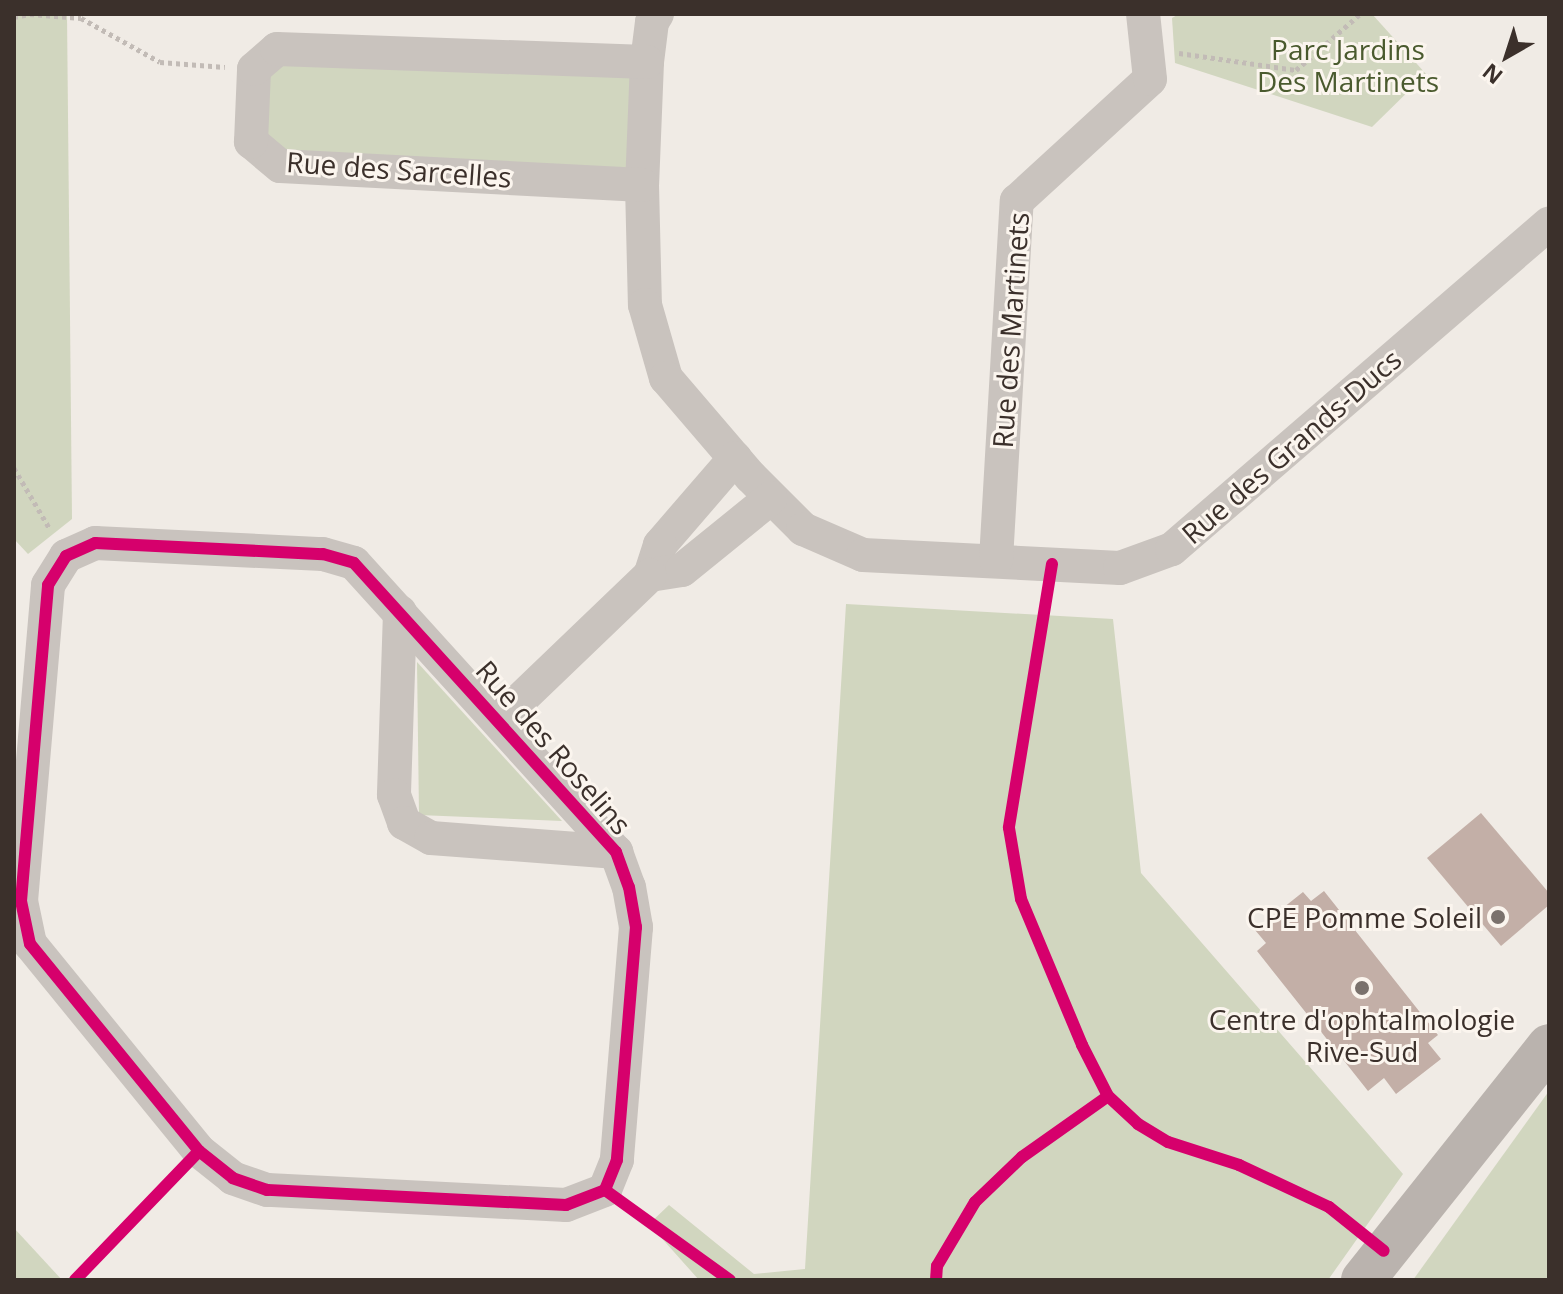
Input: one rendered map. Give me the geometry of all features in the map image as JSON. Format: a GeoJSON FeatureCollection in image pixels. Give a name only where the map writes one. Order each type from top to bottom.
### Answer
{"type":"FeatureCollection","features":[{"type":"Feature","properties":{"kind":"street","name":"Rue des Grands-Ducs"},"geometry":{"type":"LineString","coordinates":[[657,14],[652,22],[647,62],[642,185],[645,305],[666,378],[771,498],[803,529],[863,555],[1120,568],[1172,549],[1549,224]]}},
{"type":"Feature","properties":{"kind":"street","name":"Rue des Martinets"},"geometry":{"type":"LineString","coordinates":[[996,560],[1017,201],[1150,79],[1143,14]]}},
{"type":"Feature","properties":{"kind":"street"},"geometry":{"type":"LineString","coordinates":[[254,69],[277,49],[647,62]]}},
{"type":"Feature","properties":{"kind":"street","name":"Rue des Sarcelles"},"geometry":{"type":"LineString","coordinates":[[254,69],[251,142],[280,166],[642,185]]}},
{"type":"Feature","properties":{"kind":"street","name":"Rue des Roselins"},"geometry":{"type":"LineString","coordinates":[[499,720],[650,575],[660,545],[735,458]]}},
{"type":"Feature","properties":{"kind":"street","name":"Rue des Roselins"},"geometry":{"type":"LineString","coordinates":[[650,575],[682,570],[771,498]]}},
{"type":"Feature","properties":{"kind":"street","name":"Rue des Roselins"},"geometry":{"type":"LineString","coordinates":[[95,543],[323,554],[354,563],[400,612],[616,852],[629,887],[636,927],[617,1160],[605,1190],[566,1205],[267,1190],[233,1178],[199,1151],[30,944],[21,901],[48,585],[66,556],[95,543]]}},
{"type":"Feature","properties":{"kind":"street","name":"Rue des Roselins"},"geometry":{"type":"LineString","coordinates":[[400,612],[394,795],[404,823],[431,838],[616,852]]}},
{"type":"Feature","properties":{"kind":"street"},"geometry":{"type":"LineString","coordinates":[[1363,1280],[1549,1046]]}},
{"type":"Feature","properties":{"kind":"path"},"geometry":{"type":"LineString","coordinates":[[14,17],[30,14],[81,18],[160,62],[254,69]]}},
{"type":"Feature","properties":{"kind":"path"},"geometry":{"type":"LineString","coordinates":[[1147,48],[1296,70],[1360,14]]}},
{"type":"Feature","properties":{"kind":"path"},"geometry":{"type":"LineString","coordinates":[[14,468],[66,556]]}},
{"type":"Feature","properties":{"kind":"green space"},"geometry":{"type":"Polygon","coordinates":[[[14,14],[67,14],[72,519],[28,554],[14,539],[14,14]]]}},
{"type":"Feature","properties":{"kind":"green space","name":"Parc Jardins Des Martinets"},"geometry":{"type":"Polygon","coordinates":[[[1179,14],[1372,14],[1426,74],[1372,127],[1175,63],[1172,18],[1179,14]]]}},
{"type":"Feature","properties":{"kind":"green space"},"geometry":{"type":"Polygon","coordinates":[[[277,49],[647,62],[642,185],[280,166],[251,142],[277,49]]]}},
{"type":"Feature","properties":{"kind":"green space"},"geometry":{"type":"Polygon","coordinates":[[[846,604],[1113,619],[1141,873],[1403,1174],[1328,1280],[699,1280],[649,1224],[669,1205],[754,1274],[805,1269],[846,604]]]}},
{"type":"Feature","properties":{"kind":"green space"},"geometry":{"type":"Polygon","coordinates":[[[417,662],[562,821],[419,815],[417,662]]]}},
{"type":"Feature","properties":{"kind":"green space"},"geometry":{"type":"Polygon","coordinates":[[[1549,1091],[1549,1280],[1413,1280],[1549,1091]]]}},
{"type":"Feature","properties":{"kind":"green space"},"geometry":{"type":"Polygon","coordinates":[[[14,1228],[62,1280],[14,1280],[14,1228]]]}},
{"type":"Feature","properties":{"kind":"building"},"geometry":{"type":"Polygon","coordinates":[[[1481,813],[1549,893],[1549,905],[1501,946],[1427,858],[1481,813]]]}},
{"type":"Feature","properties":{"kind":"building"},"geometry":{"type":"Polygon","coordinates":[[[1324,891],[1438,1035],[1428,1043],[1441,1059],[1396,1094],[1384,1078],[1368,1091],[1257,951],[1266,943],[1255,930],[1303,892],[1311,901],[1324,891]]]}},
{"type":"Feature","properties":{"kind":"cycle path"},"geometry":{"type":"LineString","coordinates":[[95,543],[323,554],[354,563],[616,852],[629,887],[636,927],[617,1160],[605,1190],[566,1205],[267,1190],[233,1178],[199,1151],[30,944],[21,901],[48,585],[66,556],[95,543]]}},
{"type":"Feature","properties":{"kind":"cycle path"},"geometry":{"type":"LineString","coordinates":[[1052,564],[1009,828],[1021,899],[1082,1045],[1108,1096],[1138,1124],[1168,1142],[1239,1165],[1329,1207],[1384,1251]]}},
{"type":"Feature","properties":{"kind":"cycle path"},"geometry":{"type":"LineString","coordinates":[[936,1280],[937,1266],[975,1202],[1022,1157],[1108,1096]]}},
{"type":"Feature","properties":{"kind":"cycle path"},"geometry":{"type":"LineString","coordinates":[[75,1280],[199,1151]]}},
{"type":"Feature","properties":{"kind":"cycle path"},"geometry":{"type":"LineString","coordinates":[[605,1190],[730,1280]]}},
{"type":"Feature","properties":{"kind":"place","name":"CPE Pomme Soleil"},"geometry":{"type":"Point","coordinates":[1498,917]}},
{"type":"Feature","properties":{"kind":"place","name":"Centre d'ophtalmologie Rive-Sud"},"geometry":{"type":"Point","coordinates":[1362,988]}}]}
